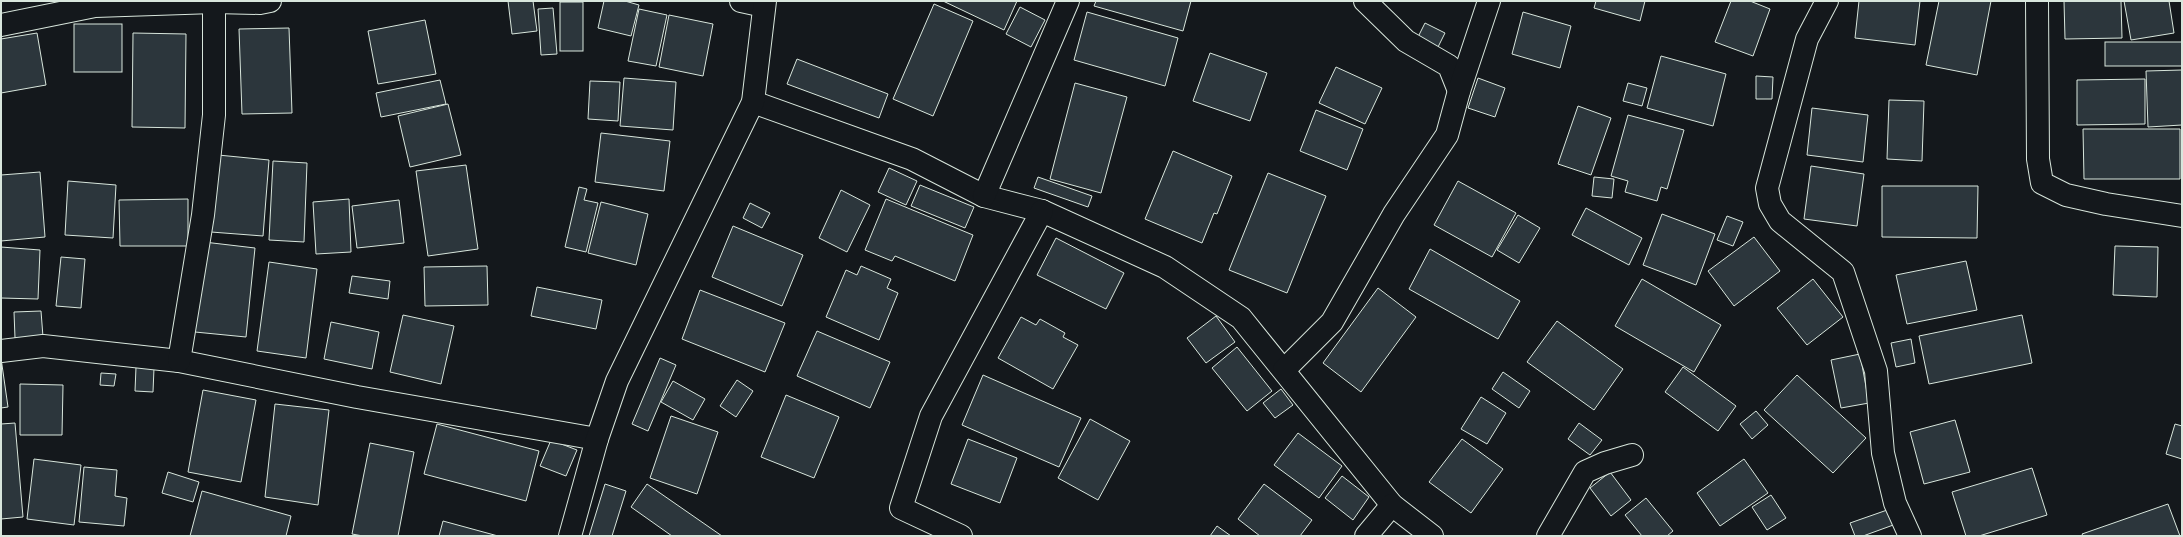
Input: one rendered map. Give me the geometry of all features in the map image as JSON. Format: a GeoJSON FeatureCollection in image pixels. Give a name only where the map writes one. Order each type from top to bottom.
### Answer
{"type":"FeatureCollection","features":[{"type":"Feature","properties":{"kind":"street"},"geometry":{"type":"LineString","coordinates":[[1,25],[97,3],[260,3],[270,1]]}},
{"type":"Feature","properties":{"kind":"street"},"geometry":{"type":"LineString","coordinates":[[570,536],[597,439],[617,381],[753,102],[764,4],[741,1]]}},
{"type":"Feature","properties":{"kind":"street"},"geometry":{"type":"LineString","coordinates":[[984,196],[1068,1]]}},
{"type":"Feature","properties":{"kind":"street"},"geometry":{"type":"LineString","coordinates":[[1365,1],[1406,41],[1449,66],[1459,91]]}},
{"type":"Feature","properties":{"kind":"street"},"geometry":{"type":"LineString","coordinates":[[1284,370],[1332,322],[1394,214],[1447,135],[1459,91],[1489,1]]}},
{"type":"Feature","properties":{"kind":"street"},"geometry":{"type":"LineString","coordinates":[[1827,1],[1807,39],[1767,188],[1770,204],[1780,221],[1843,272],[1876,371],[1883,453],[1895,503],[1910,536]]}},
{"type":"Feature","properties":{"kind":"street"},"geometry":{"type":"LineString","coordinates":[[2037,1],[2038,159],[2042,183],[2072,197],[2182,216]]}},
{"type":"Feature","properties":{"kind":"street"},"geometry":{"type":"LineString","coordinates":[[179,361],[203,214],[214,115],[214,2]]}},
{"type":"Feature","properties":{"kind":"street"},"geometry":{"type":"LineString","coordinates":[[753,102],[912,159],[984,196],[1042,211],[1165,267],[1240,318],[1284,370],[1392,505],[1432,536]]}},
{"type":"Feature","properties":{"kind":"street"},"geometry":{"type":"LineString","coordinates":[[961,536],[901,508],[930,416],[1042,211]]}},
{"type":"Feature","properties":{"kind":"street"},"geometry":{"type":"LineString","coordinates":[[1,351],[43,346],[179,361],[357,397],[597,439]]}},
{"type":"Feature","properties":{"kind":"street"},"geometry":{"type":"LineString","coordinates":[[1548,536],[1585,472],[1605,463],[1632,455]]}},
{"type":"Feature","properties":{"kind":"street"},"geometry":{"type":"LineString","coordinates":[[1366,536],[1392,505]]}},
{"type":"Feature","properties":{"kind":"building"},"geometry":{"type":"Polygon","coordinates":[[[508,1],[533,1],[537,31],[512,34],[508,1]]]}},
{"type":"Feature","properties":{"kind":"building"},"geometry":{"type":"Polygon","coordinates":[[[604,1],[625,1],[639,5],[631,36],[598,28],[604,1]]]}},
{"type":"Feature","properties":{"kind":"building"},"geometry":{"type":"Polygon","coordinates":[[[943,1],[1017,1],[1004,30],[943,1]]]}},
{"type":"Feature","properties":{"kind":"building"},"geometry":{"type":"Polygon","coordinates":[[[1096,1],[1191,1],[1183,31],[1094,6],[1096,1]]]}},
{"type":"Feature","properties":{"kind":"building"},"geometry":{"type":"Polygon","coordinates":[[[1596,1],[1645,1],[1640,21],[1594,8],[1596,1]]]}},
{"type":"Feature","properties":{"kind":"building"},"geometry":{"type":"Polygon","coordinates":[[[1731,1],[1750,1],[1770,9],[1753,56],[1715,42],[1731,1]]]}},
{"type":"Feature","properties":{"kind":"building"},"geometry":{"type":"Polygon","coordinates":[[[1859,1],[1920,1],[1915,45],[1855,38],[1859,1]]]}},
{"type":"Feature","properties":{"kind":"building"},"geometry":{"type":"Polygon","coordinates":[[[1939,1],[1991,1],[1977,75],[1926,65],[1939,1]]]}},
{"type":"Feature","properties":{"kind":"building"},"geometry":{"type":"Polygon","coordinates":[[[2064,1],[2121,1],[2122,38],[2065,39],[2064,1]]]}},
{"type":"Feature","properties":{"kind":"building"},"geometry":{"type":"Polygon","coordinates":[[[2124,1],[2169,1],[2174,33],[2131,40],[2124,1]]]}},
{"type":"Feature","properties":{"kind":"building"},"geometry":{"type":"Polygon","coordinates":[[[560,2],[583,2],[583,51],[560,51],[560,2]]]}},
{"type":"Feature","properties":{"kind":"building"},"geometry":{"type":"Polygon","coordinates":[[[934,4],[973,21],[933,116],[893,99],[934,4]]]}},
{"type":"Feature","properties":{"kind":"building"},"geometry":{"type":"Polygon","coordinates":[[[1020,7],[1045,20],[1031,47],[1006,34],[1020,7]]]}},
{"type":"Feature","properties":{"kind":"building"},"geometry":{"type":"Polygon","coordinates":[[[553,8],[557,54],[541,55],[538,9],[553,8]]]}},
{"type":"Feature","properties":{"kind":"building"},"geometry":{"type":"Polygon","coordinates":[[[639,9],[667,15],[656,66],[628,61],[639,9]]]}},
{"type":"Feature","properties":{"kind":"building"},"geometry":{"type":"Polygon","coordinates":[[[1087,12],[1178,38],[1165,86],[1074,60],[1087,12]]]}},
{"type":"Feature","properties":{"kind":"building"},"geometry":{"type":"Polygon","coordinates":[[[1523,12],[1571,26],[1560,68],[1512,54],[1523,12]]]}},
{"type":"Feature","properties":{"kind":"building"},"geometry":{"type":"Polygon","coordinates":[[[669,15],[713,24],[703,76],[659,67],[669,15]]]}},
{"type":"Feature","properties":{"kind":"building"},"geometry":{"type":"Polygon","coordinates":[[[425,20],[436,74],[378,84],[368,31],[425,20]]]}},
{"type":"Feature","properties":{"kind":"building"},"geometry":{"type":"Polygon","coordinates":[[[1425,23],[1445,33],[1436,51],[1416,41],[1425,23]]]}},
{"type":"Feature","properties":{"kind":"building"},"geometry":{"type":"Polygon","coordinates":[[[74,24],[122,24],[122,72],[74,72],[74,24]]]}},
{"type":"Feature","properties":{"kind":"building"},"geometry":{"type":"Polygon","coordinates":[[[289,28],[292,113],[242,114],[239,29],[289,28]]]}},
{"type":"Feature","properties":{"kind":"building"},"geometry":{"type":"Polygon","coordinates":[[[37,33],[46,85],[1,93],[1,39],[37,33]]]}},
{"type":"Feature","properties":{"kind":"building"},"geometry":{"type":"Polygon","coordinates":[[[133,33],[186,34],[185,128],[132,127],[133,33]]]}},
{"type":"Feature","properties":{"kind":"building"},"geometry":{"type":"Polygon","coordinates":[[[2105,42],[2182,42],[2182,66],[2105,66],[2105,42]]]}},
{"type":"Feature","properties":{"kind":"building"},"geometry":{"type":"Polygon","coordinates":[[[1210,53],[1267,73],[1250,121],[1193,101],[1210,53]]]}},
{"type":"Feature","properties":{"kind":"building"},"geometry":{"type":"Polygon","coordinates":[[[1661,56],[1726,74],[1713,126],[1647,108],[1661,56]]]}},
{"type":"Feature","properties":{"kind":"building"},"geometry":{"type":"Polygon","coordinates":[[[797,59],[888,94],[879,118],[787,84],[797,59]]]}},
{"type":"Feature","properties":{"kind":"building"},"geometry":{"type":"Polygon","coordinates":[[[1336,67],[1382,88],[1365,124],[1319,103],[1336,67]]]}},
{"type":"Feature","properties":{"kind":"building"},"geometry":{"type":"Polygon","coordinates":[[[2182,70],[2182,125],[2148,127],[2146,71],[2182,70]]]}},
{"type":"Feature","properties":{"kind":"building"},"geometry":{"type":"Polygon","coordinates":[[[1756,76],[1773,77],[1772,99],[1756,99],[1756,76]]]}},
{"type":"Feature","properties":{"kind":"building"},"geometry":{"type":"Polygon","coordinates":[[[624,78],[676,82],[673,130],[620,126],[624,78]]]}},
{"type":"Feature","properties":{"kind":"building"},"geometry":{"type":"Polygon","coordinates":[[[1478,78],[1505,88],[1495,117],[1468,108],[1478,78]]]}},
{"type":"Feature","properties":{"kind":"building"},"geometry":{"type":"Polygon","coordinates":[[[2145,79],[2145,124],[2077,125],[2077,80],[2145,79]]]}},
{"type":"Feature","properties":{"kind":"building"},"geometry":{"type":"Polygon","coordinates":[[[440,80],[446,104],[381,117],[376,93],[440,80]]]}},
{"type":"Feature","properties":{"kind":"building"},"geometry":{"type":"Polygon","coordinates":[[[590,81],[620,82],[618,121],[588,119],[590,81]]]}},
{"type":"Feature","properties":{"kind":"building"},"geometry":{"type":"Polygon","coordinates":[[[1075,83],[1127,97],[1101,193],[1050,179],[1075,83]]]}},
{"type":"Feature","properties":{"kind":"building"},"geometry":{"type":"Polygon","coordinates":[[[1628,83],[1647,88],[1642,106],[1623,101],[1628,83]]]}},
{"type":"Feature","properties":{"kind":"building"},"geometry":{"type":"Polygon","coordinates":[[[1889,100],[1924,101],[1922,161],[1887,159],[1889,100]]]}},
{"type":"Feature","properties":{"kind":"building"},"geometry":{"type":"Polygon","coordinates":[[[448,104],[461,155],[410,167],[398,116],[448,104]]]}},
{"type":"Feature","properties":{"kind":"building"},"geometry":{"type":"Polygon","coordinates":[[[1578,106],[1611,118],[1591,175],[1558,164],[1578,106]]]}},
{"type":"Feature","properties":{"kind":"building"},"geometry":{"type":"Polygon","coordinates":[[[1812,108],[1868,115],[1863,162],[1807,155],[1812,108]]]}},
{"type":"Feature","properties":{"kind":"building"},"geometry":{"type":"Polygon","coordinates":[[[1316,110],[1363,129],[1347,170],[1300,151],[1316,110]]]}},
{"type":"Feature","properties":{"kind":"building"},"geometry":{"type":"Polygon","coordinates":[[[1628,115],[1684,130],[1667,189],[1661,187],[1657,201],[1625,192],[1628,181],[1611,176],[1628,115]]]}},
{"type":"Feature","properties":{"kind":"building"},"geometry":{"type":"Polygon","coordinates":[[[2083,129],[2180,129],[2180,179],[2084,179],[2083,129]]]}},
{"type":"Feature","properties":{"kind":"building"},"geometry":{"type":"Polygon","coordinates":[[[601,133],[670,141],[664,191],[595,182],[601,133]]]}},
{"type":"Feature","properties":{"kind":"building"},"geometry":{"type":"Polygon","coordinates":[[[1173,151],[1232,176],[1217,214],[1214,213],[1202,243],[1145,219],[1173,151]]]}},
{"type":"Feature","properties":{"kind":"building"},"geometry":{"type":"Polygon","coordinates":[[[218,155],[269,160],[263,236],[211,232],[218,155]]]}},
{"type":"Feature","properties":{"kind":"building"},"geometry":{"type":"Polygon","coordinates":[[[273,161],[307,163],[304,242],[269,240],[273,161]]]}},
{"type":"Feature","properties":{"kind":"building"},"geometry":{"type":"Polygon","coordinates":[[[466,165],[478,249],[428,256],[416,171],[466,165]]]}},
{"type":"Feature","properties":{"kind":"building"},"geometry":{"type":"Polygon","coordinates":[[[1811,166],[1864,174],[1857,226],[1804,219],[1811,166]]]}},
{"type":"Feature","properties":{"kind":"building"},"geometry":{"type":"Polygon","coordinates":[[[889,168],[917,181],[906,205],[878,192],[889,168]]]}},
{"type":"Feature","properties":{"kind":"building"},"geometry":{"type":"Polygon","coordinates":[[[40,172],[45,237],[1,241],[1,175],[40,172]]]}},
{"type":"Feature","properties":{"kind":"building"},"geometry":{"type":"Polygon","coordinates":[[[1268,173],[1326,196],[1287,293],[1229,270],[1268,173]]]}},
{"type":"Feature","properties":{"kind":"building"},"geometry":{"type":"Polygon","coordinates":[[[1038,177],[1092,196],[1088,207],[1034,188],[1038,177]]]}},
{"type":"Feature","properties":{"kind":"building"},"geometry":{"type":"Polygon","coordinates":[[[1594,177],[1614,179],[1612,198],[1592,196],[1594,177]]]}},
{"type":"Feature","properties":{"kind":"building"},"geometry":{"type":"Polygon","coordinates":[[[68,181],[116,185],[113,238],[65,235],[68,181]]]}},
{"type":"Feature","properties":{"kind":"building"},"geometry":{"type":"Polygon","coordinates":[[[1458,181],[1516,213],[1492,257],[1434,225],[1458,181]]]}},
{"type":"Feature","properties":{"kind":"building"},"geometry":{"type":"Polygon","coordinates":[[[920,185],[974,207],[965,228],[911,206],[920,185]]]}},
{"type":"Feature","properties":{"kind":"building"},"geometry":{"type":"Polygon","coordinates":[[[1882,186],[1978,186],[1977,238],[1882,237],[1882,186]]]}},
{"type":"Feature","properties":{"kind":"building"},"geometry":{"type":"Polygon","coordinates":[[[579,187],[587,189],[584,200],[598,203],[586,252],[565,247],[579,187]]]}},
{"type":"Feature","properties":{"kind":"building"},"geometry":{"type":"Polygon","coordinates":[[[841,190],[870,205],[847,252],[819,238],[841,190]]]}},
{"type":"Feature","properties":{"kind":"building"},"geometry":{"type":"Polygon","coordinates":[[[188,199],[188,246],[120,246],[119,200],[188,199]]]}},
{"type":"Feature","properties":{"kind":"building"},"geometry":{"type":"Polygon","coordinates":[[[349,199],[351,252],[316,254],[313,202],[349,199]]]}},
{"type":"Feature","properties":{"kind":"building"},"geometry":{"type":"Polygon","coordinates":[[[886,199],[973,235],[955,281],[895,256],[892,261],[865,250],[886,199]]]}},
{"type":"Feature","properties":{"kind":"building"},"geometry":{"type":"Polygon","coordinates":[[[399,200],[404,243],[357,248],[352,206],[399,200]]]}},
{"type":"Feature","properties":{"kind":"building"},"geometry":{"type":"Polygon","coordinates":[[[601,202],[648,214],[636,265],[588,253],[601,202]]]}},
{"type":"Feature","properties":{"kind":"building"},"geometry":{"type":"Polygon","coordinates":[[[750,203],[770,213],[762,228],[743,218],[750,203]]]}},
{"type":"Feature","properties":{"kind":"building"},"geometry":{"type":"Polygon","coordinates":[[[1586,208],[1642,238],[1629,265],[1572,235],[1586,208]]]}},
{"type":"Feature","properties":{"kind":"building"},"geometry":{"type":"Polygon","coordinates":[[[1662,214],[1715,234],[1696,285],[1643,265],[1662,214]]]}},
{"type":"Feature","properties":{"kind":"building"},"geometry":{"type":"Polygon","coordinates":[[[1518,215],[1540,228],[1519,263],[1497,250],[1518,215]]]}},
{"type":"Feature","properties":{"kind":"building"},"geometry":{"type":"Polygon","coordinates":[[[1727,216],[1743,222],[1733,246],[1717,240],[1727,216]]]}},
{"type":"Feature","properties":{"kind":"building"},"geometry":{"type":"Polygon","coordinates":[[[733,226],[803,255],[782,306],[712,277],[733,226]]]}},
{"type":"Feature","properties":{"kind":"building"},"geometry":{"type":"Polygon","coordinates":[[[1754,237],[1780,271],[1734,306],[1708,271],[1754,237]]]}},
{"type":"Feature","properties":{"kind":"building"},"geometry":{"type":"Polygon","coordinates":[[[1056,238],[1124,273],[1106,309],[1037,275],[1056,238]]]}},
{"type":"Feature","properties":{"kind":"building"},"geometry":{"type":"Polygon","coordinates":[[[204,242],[255,248],[246,337],[195,332],[204,242]]]}},
{"type":"Feature","properties":{"kind":"building"},"geometry":{"type":"Polygon","coordinates":[[[2115,246],[2158,247],[2157,297],[2113,295],[2115,246]]]}},
{"type":"Feature","properties":{"kind":"building"},"geometry":{"type":"Polygon","coordinates":[[[1,247],[40,250],[38,299],[1,298],[1,247]]]}},
{"type":"Feature","properties":{"kind":"building"},"geometry":{"type":"Polygon","coordinates":[[[1430,249],[1520,301],[1498,339],[1409,289],[1430,249]]]}},
{"type":"Feature","properties":{"kind":"building"},"geometry":{"type":"Polygon","coordinates":[[[61,257],[85,259],[81,308],[56,306],[61,257]]]}},
{"type":"Feature","properties":{"kind":"building"},"geometry":{"type":"Polygon","coordinates":[[[1966,261],[1977,310],[1907,324],[1896,275],[1966,261]]]}},
{"type":"Feature","properties":{"kind":"building"},"geometry":{"type":"Polygon","coordinates":[[[269,262],[317,269],[306,358],[257,351],[269,262]]]}},
{"type":"Feature","properties":{"kind":"building"},"geometry":{"type":"Polygon","coordinates":[[[487,266],[488,305],[425,306],[424,267],[487,266]]]}},
{"type":"Feature","properties":{"kind":"building"},"geometry":{"type":"Polygon","coordinates":[[[861,266],[891,279],[887,288],[898,293],[879,340],[826,317],[846,270],[857,275],[861,266]]]}},
{"type":"Feature","properties":{"kind":"building"},"geometry":{"type":"Polygon","coordinates":[[[352,276],[390,281],[388,299],[349,293],[352,276]]]}},
{"type":"Feature","properties":{"kind":"building"},"geometry":{"type":"Polygon","coordinates":[[[1642,279],[1721,325],[1694,372],[1615,326],[1642,279]]]}},
{"type":"Feature","properties":{"kind":"building"},"geometry":{"type":"Polygon","coordinates":[[[1813,279],[1843,317],[1807,345],[1777,308],[1813,279]]]}},
{"type":"Feature","properties":{"kind":"building"},"geometry":{"type":"Polygon","coordinates":[[[537,287],[602,300],[596,329],[531,316],[537,287]]]}},
{"type":"Feature","properties":{"kind":"building"},"geometry":{"type":"Polygon","coordinates":[[[1378,288],[1416,317],[1361,392],[1323,363],[1378,288]]]}},
{"type":"Feature","properties":{"kind":"building"},"geometry":{"type":"Polygon","coordinates":[[[700,290],[785,323],[765,372],[682,339],[700,290]]]}},
{"type":"Feature","properties":{"kind":"building"},"geometry":{"type":"Polygon","coordinates":[[[41,311],[43,337],[15,338],[14,312],[41,311]]]}},
{"type":"Feature","properties":{"kind":"building"},"geometry":{"type":"Polygon","coordinates":[[[403,315],[454,326],[441,384],[390,372],[403,315]]]}},
{"type":"Feature","properties":{"kind":"building"},"geometry":{"type":"Polygon","coordinates":[[[2022,315],[2032,363],[1929,384],[1919,336],[2022,315]]]}},
{"type":"Feature","properties":{"kind":"building"},"geometry":{"type":"Polygon","coordinates":[[[1216,316],[1235,342],[1206,363],[1187,338],[1216,316]]]}},
{"type":"Feature","properties":{"kind":"building"},"geometry":{"type":"Polygon","coordinates":[[[1021,317],[1036,325],[1040,319],[1065,333],[1063,337],[1078,345],[1053,389],[998,358],[1021,317]]]}},
{"type":"Feature","properties":{"kind":"building"},"geometry":{"type":"Polygon","coordinates":[[[1557,321],[1623,369],[1594,410],[1527,362],[1557,321]]]}},
{"type":"Feature","properties":{"kind":"building"},"geometry":{"type":"Polygon","coordinates":[[[331,322],[379,332],[372,369],[324,359],[331,322]]]}},
{"type":"Feature","properties":{"kind":"building"},"geometry":{"type":"Polygon","coordinates":[[[817,331],[890,362],[870,408],[797,376],[817,331]]]}},
{"type":"Feature","properties":{"kind":"building"},"geometry":{"type":"Polygon","coordinates":[[[1911,339],[1915,363],[1896,367],[1891,343],[1911,339]]]}},
{"type":"Feature","properties":{"kind":"building"},"geometry":{"type":"Polygon","coordinates":[[[1237,347],[1272,391],[1247,411],[1212,368],[1237,347]]]}},
{"type":"Feature","properties":{"kind":"building"},"geometry":{"type":"Polygon","coordinates":[[[1860,354],[1869,403],[1841,408],[1831,360],[1860,354]]]}},
{"type":"Feature","properties":{"kind":"building"},"geometry":{"type":"Polygon","coordinates":[[[1,358],[8,407],[1,408],[1,358]]]}},
{"type":"Feature","properties":{"kind":"building"},"geometry":{"type":"Polygon","coordinates":[[[660,358],[676,365],[648,431],[632,424],[660,358]]]}},
{"type":"Feature","properties":{"kind":"building"},"geometry":{"type":"Polygon","coordinates":[[[136,367],[154,368],[153,392],[135,391],[136,367]]]}},
{"type":"Feature","properties":{"kind":"building"},"geometry":{"type":"Polygon","coordinates":[[[1683,367],[1736,406],[1718,431],[1665,392],[1683,367]]]}},
{"type":"Feature","properties":{"kind":"building"},"geometry":{"type":"Polygon","coordinates":[[[1503,372],[1530,391],[1519,408],[1492,389],[1503,372]]]}},
{"type":"Feature","properties":{"kind":"building"},"geometry":{"type":"Polygon","coordinates":[[[101,373],[116,374],[114,386],[100,385],[101,373]]]}},
{"type":"Feature","properties":{"kind":"building"},"geometry":{"type":"Polygon","coordinates":[[[983,375],[1081,418],[1059,467],[962,425],[983,375]]]}},
{"type":"Feature","properties":{"kind":"building"},"geometry":{"type":"Polygon","coordinates":[[[1797,375],[1866,438],[1833,473],[1764,410],[1797,375]]]}},
{"type":"Feature","properties":{"kind":"building"},"geometry":{"type":"Polygon","coordinates":[[[737,380],[753,391],[736,417],[720,406],[737,380]]]}},
{"type":"Feature","properties":{"kind":"building"},"geometry":{"type":"Polygon","coordinates":[[[673,381],[705,399],[693,420],[661,402],[673,381]]]}},
{"type":"Feature","properties":{"kind":"building"},"geometry":{"type":"Polygon","coordinates":[[[20,384],[63,385],[62,435],[20,435],[20,384]]]}},
{"type":"Feature","properties":{"kind":"building"},"geometry":{"type":"Polygon","coordinates":[[[1281,389],[1293,405],[1275,418],[1263,403],[1281,389]]]}},
{"type":"Feature","properties":{"kind":"building"},"geometry":{"type":"Polygon","coordinates":[[[203,390],[256,400],[241,482],[188,472],[203,390]]]}},
{"type":"Feature","properties":{"kind":"building"},"geometry":{"type":"Polygon","coordinates":[[[786,395],[839,417],[814,478],[761,457],[786,395]]]}},
{"type":"Feature","properties":{"kind":"building"},"geometry":{"type":"Polygon","coordinates":[[[1481,397],[1506,413],[1487,444],[1461,429],[1481,397]]]}},
{"type":"Feature","properties":{"kind":"building"},"geometry":{"type":"Polygon","coordinates":[[[275,404],[329,410],[318,505],[265,497],[275,404]]]}},
{"type":"Feature","properties":{"kind":"building"},"geometry":{"type":"Polygon","coordinates":[[[1756,411],[1768,425],[1752,439],[1740,424],[1756,411]]]}},
{"type":"Feature","properties":{"kind":"building"},"geometry":{"type":"Polygon","coordinates":[[[671,416],[718,432],[697,494],[650,478],[671,416]]]}},
{"type":"Feature","properties":{"kind":"building"},"geometry":{"type":"Polygon","coordinates":[[[1090,419],[1130,441],[1098,500],[1058,478],[1090,419]]]}},
{"type":"Feature","properties":{"kind":"building"},"geometry":{"type":"Polygon","coordinates":[[[1955,420],[1970,472],[1924,484],[1910,432],[1955,420]]]}},
{"type":"Feature","properties":{"kind":"building"},"geometry":{"type":"Polygon","coordinates":[[[15,423],[23,517],[1,519],[1,424],[15,423]]]}},
{"type":"Feature","properties":{"kind":"building"},"geometry":{"type":"Polygon","coordinates":[[[1579,423],[1602,440],[1590,455],[1568,439],[1579,423]]]}},
{"type":"Feature","properties":{"kind":"building"},"geometry":{"type":"Polygon","coordinates":[[[437,424],[539,451],[526,501],[424,474],[437,424]]]}},
{"type":"Feature","properties":{"kind":"building"},"geometry":{"type":"Polygon","coordinates":[[[2175,424],[2182,426],[2182,459],[2166,454],[2175,424]]]}},
{"type":"Feature","properties":{"kind":"building"},"geometry":{"type":"Polygon","coordinates":[[[1298,433],[1342,466],[1319,498],[1274,465],[1298,433]]]}},
{"type":"Feature","properties":{"kind":"building"},"geometry":{"type":"Polygon","coordinates":[[[968,439],[1017,458],[1000,503],[951,484],[968,439]]]}},
{"type":"Feature","properties":{"kind":"building"},"geometry":{"type":"Polygon","coordinates":[[[1462,439],[1503,469],[1471,513],[1429,482],[1462,439]]]}},
{"type":"Feature","properties":{"kind":"building"},"geometry":{"type":"Polygon","coordinates":[[[551,440],[577,450],[566,476],[540,466],[551,440]]]}},
{"type":"Feature","properties":{"kind":"building"},"geometry":{"type":"Polygon","coordinates":[[[370,443],[414,452],[398,536],[363,536],[352,534],[370,443]]]}},
{"type":"Feature","properties":{"kind":"building"},"geometry":{"type":"Polygon","coordinates":[[[34,459],[81,465],[74,525],[27,519],[34,459]]]}},
{"type":"Feature","properties":{"kind":"building"},"geometry":{"type":"Polygon","coordinates":[[[1744,459],[1768,493],[1720,526],[1697,493],[1744,459]]]}},
{"type":"Feature","properties":{"kind":"building"},"geometry":{"type":"Polygon","coordinates":[[[84,467],[117,470],[115,496],[127,498],[124,526],[79,522],[84,467]]]}},
{"type":"Feature","properties":{"kind":"building"},"geometry":{"type":"Polygon","coordinates":[[[2032,468],[2047,515],[1979,536],[1966,536],[1952,492],[2032,468]]]}},
{"type":"Feature","properties":{"kind":"building"},"geometry":{"type":"Polygon","coordinates":[[[168,472],[199,482],[193,502],[162,493],[168,472]]]}},
{"type":"Feature","properties":{"kind":"building"},"geometry":{"type":"Polygon","coordinates":[[[1610,472],[1631,500],[1611,516],[1590,488],[1610,472]]]}},
{"type":"Feature","properties":{"kind":"building"},"geometry":{"type":"Polygon","coordinates":[[[1342,476],[1369,497],[1353,520],[1325,498],[1342,476]]]}},
{"type":"Feature","properties":{"kind":"building"},"geometry":{"type":"Polygon","coordinates":[[[605,484],[626,491],[612,536],[589,536],[605,484]]]}},
{"type":"Feature","properties":{"kind":"building"},"geometry":{"type":"Polygon","coordinates":[[[647,484],[722,536],[672,536],[631,507],[647,484]]]}},
{"type":"Feature","properties":{"kind":"building"},"geometry":{"type":"Polygon","coordinates":[[[1264,484],[1312,520],[1300,536],[1260,536],[1238,519],[1264,484]]]}},
{"type":"Feature","properties":{"kind":"building"},"geometry":{"type":"Polygon","coordinates":[[[202,491],[291,516],[286,536],[190,536],[202,491]]]}},
{"type":"Feature","properties":{"kind":"building"},"geometry":{"type":"Polygon","coordinates":[[[1771,495],[1786,518],[1767,530],[1752,507],[1771,495]]]}},
{"type":"Feature","properties":{"kind":"building"},"geometry":{"type":"Polygon","coordinates":[[[1646,498],[1673,531],[1667,536],[1642,536],[1625,515],[1646,498]]]}},
{"type":"Feature","properties":{"kind":"building"},"geometry":{"type":"Polygon","coordinates":[[[2168,504],[2180,536],[2083,536],[2082,534],[2168,504]]]}},
{"type":"Feature","properties":{"kind":"building"},"geometry":{"type":"Polygon","coordinates":[[[1890,509],[1896,524],[1863,536],[1855,536],[1850,523],[1890,509]]]}},
{"type":"Feature","properties":{"kind":"building"},"geometry":{"type":"Polygon","coordinates":[[[443,521],[498,536],[439,536],[443,521]]]}},
{"type":"Feature","properties":{"kind":"building"},"geometry":{"type":"Polygon","coordinates":[[[1217,526],[1231,536],[1210,536],[1217,526]]]}}]}
